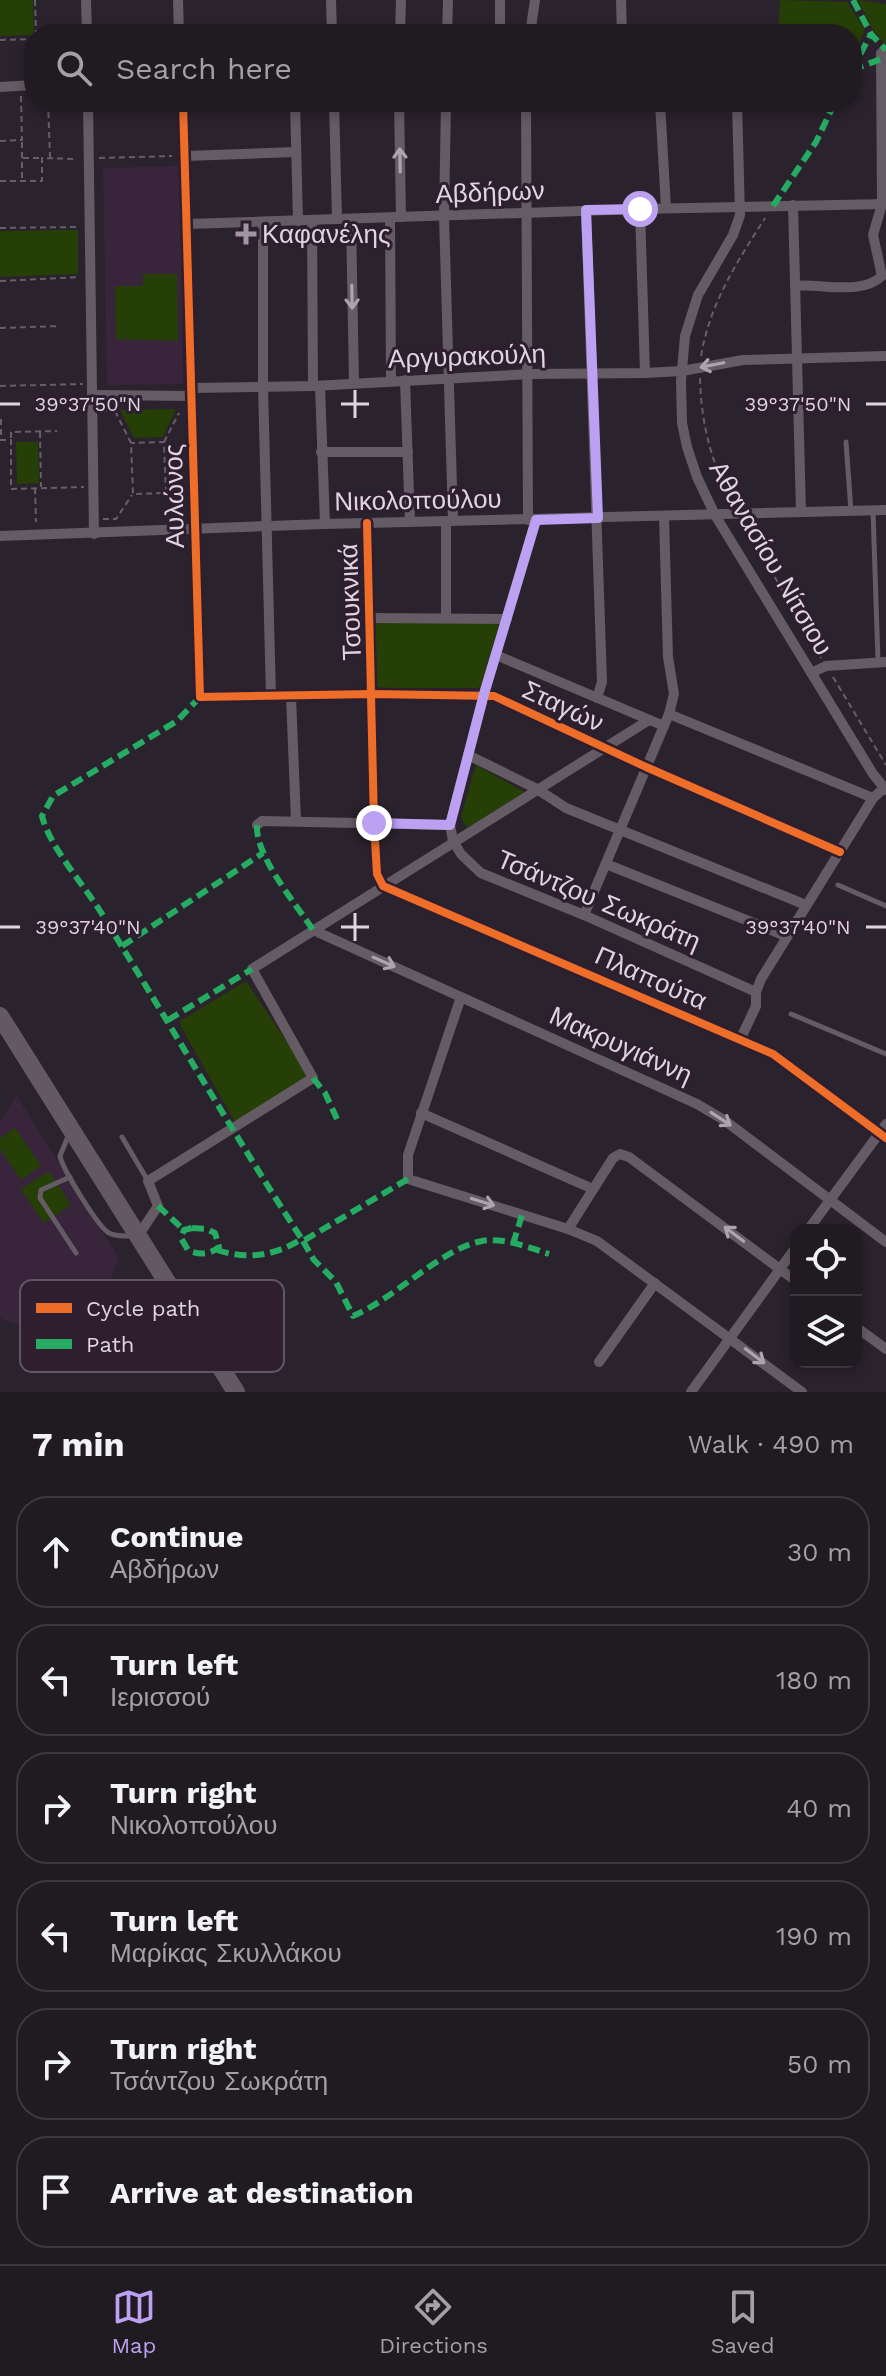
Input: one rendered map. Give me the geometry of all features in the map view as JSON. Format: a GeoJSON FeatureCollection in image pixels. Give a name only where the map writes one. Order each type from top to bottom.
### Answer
{"type":"FeatureCollection","features":[{"type":"Feature","properties":{"kind":"highway"},"geometry":{"type":"LineString","coordinates":[[0,1016],[166,1280]]}},
{"type":"Feature","properties":{"kind":"highway"},"geometry":{"type":"LineString","coordinates":[[223,1372],[236,1392]]}},
{"type":"Feature","properties":{"kind":"street"},"geometry":{"type":"LineString","coordinates":[[86,0],[87,24]]}},
{"type":"Feature","properties":{"kind":"street"},"geometry":{"type":"LineString","coordinates":[[178,0],[179,24]]}},
{"type":"Feature","properties":{"kind":"street"},"geometry":{"type":"LineString","coordinates":[[331,0],[332,24]]}},
{"type":"Feature","properties":{"kind":"street"},"geometry":{"type":"LineString","coordinates":[[400,24],[401,0]]}},
{"type":"Feature","properties":{"kind":"street"},"geometry":{"type":"LineString","coordinates":[[447,24],[448,0]]}},
{"type":"Feature","properties":{"kind":"street"},"geometry":{"type":"LineString","coordinates":[[500,0],[500,24]]}},
{"type":"Feature","properties":{"kind":"street"},"geometry":{"type":"LineString","coordinates":[[531,24],[535,0]]}},
{"type":"Feature","properties":{"kind":"street"},"geometry":{"type":"LineString","coordinates":[[621,0],[622,24]]}},
{"type":"Feature","properties":{"kind":"street"},"geometry":{"type":"LineString","coordinates":[[795,286],[851,287],[881,278],[883,269],[873,235],[884,204],[881,53],[886,50]]}},
{"type":"Feature","properties":{"kind":"street"},"geometry":{"type":"LineString","coordinates":[[0,87],[24,86]]}},
{"type":"Feature","properties":{"kind":"street"},"geometry":{"type":"LineString","coordinates":[[88,112],[94,534]]}},
{"type":"Feature","properties":{"kind":"street","name":"Αυλώνος"},"geometry":{"type":"LineString","coordinates":[[184,112],[200,697]]}},
{"type":"Feature","properties":{"kind":"street"},"geometry":{"type":"LineString","coordinates":[[295,112],[298,221]]}},
{"type":"Feature","properties":{"kind":"street"},"geometry":{"type":"LineString","coordinates":[[334,112],[337,219]]}},
{"type":"Feature","properties":{"kind":"street"},"geometry":{"type":"LineString","coordinates":[[391,381],[399,112]]}},
{"type":"Feature","properties":{"kind":"street"},"geometry":{"type":"LineString","coordinates":[[446,112],[444,216],[450,521],[446,618]]}},
{"type":"Feature","properties":{"kind":"street"},"geometry":{"type":"LineString","coordinates":[[257,825],[262,821],[296,821],[450,825],[532,520],[525,375],[526,112]]}},
{"type":"Feature","properties":{"kind":"street"},"geometry":{"type":"LineString","coordinates":[[661,112],[666,208]]}},
{"type":"Feature","properties":{"kind":"street","name":"Αθανασίου Νίτσιου"},"geometry":{"type":"LineString","coordinates":[[737,112],[738,222],[698,295],[685,336],[682,371],[684,434],[697,477],[715,515],[885,789]]}},
{"type":"Feature","properties":{"kind":"street"},"geometry":{"type":"LineString","coordinates":[[186,156],[296,152]]}},
{"type":"Feature","properties":{"kind":"street","name":"Αβδήρων"},"geometry":{"type":"LineString","coordinates":[[188,224],[586,210],[884,204]]}},
{"type":"Feature","properties":{"kind":"street"},"geometry":{"type":"LineString","coordinates":[[793,205],[801,512]]}},
{"type":"Feature","properties":{"kind":"street"},"geometry":{"type":"LineString","coordinates":[[640,209],[645,373]]}},
{"type":"Feature","properties":{"kind":"street"},"geometry":{"type":"LineString","coordinates":[[586,210],[602,682],[597,698]]}},
{"type":"Feature","properties":{"kind":"street"},"geometry":{"type":"LineString","coordinates":[[351,219],[354,382]]}},
{"type":"Feature","properties":{"kind":"street"},"geometry":{"type":"LineString","coordinates":[[312,220],[316,386],[325,524]]}},
{"type":"Feature","properties":{"kind":"street"},"geometry":{"type":"LineString","coordinates":[[263,222],[263,386],[271,696]]}},
{"type":"Feature","properties":{"kind":"street","name":"Αργυρακούλη"},"geometry":{"type":"LineString","coordinates":[[92,395],[448,378],[645,373],[682,371],[743,360],[886,356]]}},
{"type":"Feature","properties":{"kind":"street"},"geometry":{"type":"LineString","coordinates":[[405,380],[410,522]]}},
{"type":"Feature","properties":{"kind":"street"},"geometry":{"type":"LineString","coordinates":[[321,452],[408,452]]}},
{"type":"Feature","properties":{"kind":"street","name":"Νικολοπούλου"},"geometry":{"type":"LineString","coordinates":[[0,536],[94,534],[194,523],[268,526],[886,510]]}},
{"type":"Feature","properties":{"kind":"street"},"geometry":{"type":"LineString","coordinates":[[584,915],[622,830],[669,714],[674,694],[668,657],[664,516]]}},
{"type":"Feature","properties":{"kind":"street","name":"Τσουκνικά"},"geometry":{"type":"LineString","coordinates":[[367,523],[374,823],[377,874],[383,886]]}},
{"type":"Feature","properties":{"kind":"street"},"geometry":{"type":"LineString","coordinates":[[370,618],[507,619]]}},
{"type":"Feature","properties":{"kind":"street"},"geometry":{"type":"LineString","coordinates":[[496,655],[664,726]]}},
{"type":"Feature","properties":{"kind":"street"},"geometry":{"type":"LineString","coordinates":[[811,673],[826,666],[882,662]]}},
{"type":"Feature","properties":{"kind":"street","name":"Σταγών"},"geometry":{"type":"LineString","coordinates":[[200,697],[484,694],[840,852]]}},
{"type":"Feature","properties":{"kind":"street"},"geometry":{"type":"LineString","coordinates":[[291,696],[296,821]]}},
{"type":"Feature","properties":{"kind":"street"},"geometry":{"type":"LineString","coordinates":[[669,714],[873,798]]}},
{"type":"Feature","properties":{"kind":"street"},"geometry":{"type":"LineString","coordinates":[[138,1236],[158,1206],[148,1181],[313,1078],[252,969],[649,720]]}},
{"type":"Feature","properties":{"kind":"street"},"geometry":{"type":"LineString","coordinates":[[468,755],[537,789],[559,805],[806,905]]}},
{"type":"Feature","properties":{"kind":"street"},"geometry":{"type":"LineString","coordinates":[[740,1040],[756,1006],[756,992],[761,979],[873,798],[885,789]]}},
{"type":"Feature","properties":{"kind":"street","name":"Τσάντζου Σωκράτη"},"geometry":{"type":"LineString","coordinates":[[450,825],[453,841],[481,873],[756,992]]}},
{"type":"Feature","properties":{"kind":"street"},"geometry":{"type":"LineString","coordinates":[[606,864],[786,936]]}},
{"type":"Feature","properties":{"kind":"street","name":"Πλαπούτα"},"geometry":{"type":"LineString","coordinates":[[383,886],[777,1056],[884,1132]]}},
{"type":"Feature","properties":{"kind":"street","name":"Μακρυγιάννη"},"geometry":{"type":"LineString","coordinates":[[313,930],[697,1104],[724,1120],[886,1242]]}},
{"type":"Feature","properties":{"kind":"street"},"geometry":{"type":"LineString","coordinates":[[461,997],[408,1155],[408,1179],[597,1241],[802,1392]]}},
{"type":"Feature","properties":{"kind":"street"},"geometry":{"type":"LineString","coordinates":[[421,1113],[593,1189]]}},
{"type":"Feature","properties":{"kind":"street"},"geometry":{"type":"LineString","coordinates":[[812,1224],[884,1132]]}},
{"type":"Feature","properties":{"kind":"street"},"geometry":{"type":"LineString","coordinates":[[568,1229],[613,1158],[620,1154],[629,1157],[686,1198],[790,1276]]}},
{"type":"Feature","properties":{"kind":"street"},"geometry":{"type":"LineString","coordinates":[[691,1392],[790,1255]]}},
{"type":"Feature","properties":{"kind":"street"},"geometry":{"type":"LineString","coordinates":[[599,1362],[655,1283]]}},
{"type":"Feature","properties":{"kind":"street"},"geometry":{"type":"LineString","coordinates":[[862,1331],[886,1349]]}},
{"type":"Feature","properties":{"kind":"lane"},"geometry":{"type":"LineString","coordinates":[[846,442],[851,511]]}},
{"type":"Feature","properties":{"kind":"lane"},"geometry":{"type":"LineString","coordinates":[[873,510],[882,662]]}},
{"type":"Feature","properties":{"kind":"lane"},"geometry":{"type":"LineString","coordinates":[[838,885],[886,906]]}},
{"type":"Feature","properties":{"kind":"lane"},"geometry":{"type":"LineString","coordinates":[[791,1014],[886,1054]]}},
{"type":"Feature","properties":{"kind":"lane"},"geometry":{"type":"LineString","coordinates":[[72,1129],[60,1156],[70,1177],[104,1229],[119,1236],[138,1236]]}},
{"type":"Feature","properties":{"kind":"lane"},"geometry":{"type":"LineString","coordinates":[[122,1137],[148,1181]]}},
{"type":"Feature","properties":{"kind":"lane"},"geometry":{"type":"LineString","coordinates":[[70,1177],[41,1190],[40,1198],[76,1253]]}},
{"type":"Feature","properties":{"kind":"path"},"geometry":{"type":"LineString","coordinates":[[35,0],[36,24]]}},
{"type":"Feature","properties":{"kind":"path"},"geometry":{"type":"LineString","coordinates":[[0,40],[24,39]]}},
{"type":"Feature","properties":{"kind":"path"},"geometry":{"type":"LineString","coordinates":[[20,86],[22,181]]}},
{"type":"Feature","properties":{"kind":"path"},"geometry":{"type":"LineString","coordinates":[[48,112],[50,158]]}},
{"type":"Feature","properties":{"kind":"path"},"geometry":{"type":"LineString","coordinates":[[0,141],[22,140]]}},
{"type":"Feature","properties":{"kind":"path"},"geometry":{"type":"LineString","coordinates":[[22,158],[186,156]]}},
{"type":"Feature","properties":{"kind":"path"},"geometry":{"type":"LineString","coordinates":[[0,181],[42,181],[42,158]]}},
{"type":"Feature","properties":{"kind":"path"},"geometry":{"type":"LineString","coordinates":[[773,206],[721,289],[711,312],[699,367],[700,400],[708,443],[739,514],[886,765]]}},
{"type":"Feature","properties":{"kind":"path"},"geometry":{"type":"LineString","coordinates":[[0,228],[89,227]]}},
{"type":"Feature","properties":{"kind":"path"},"geometry":{"type":"LineString","coordinates":[[0,281],[90,277]]}},
{"type":"Feature","properties":{"kind":"path"},"geometry":{"type":"LineString","coordinates":[[0,328],[60,326]]}},
{"type":"Feature","properties":{"kind":"path"},"geometry":{"type":"LineString","coordinates":[[0,386],[92,383]]}},
{"type":"Feature","properties":{"kind":"path"},"geometry":{"type":"LineString","coordinates":[[92,411],[115,411],[131,443],[133,494],[116,519],[94,520]]}},
{"type":"Feature","properties":{"kind":"path"},"geometry":{"type":"LineString","coordinates":[[192,412],[179,413],[164,442],[166,493],[183,518],[194,523]]}},
{"type":"Feature","properties":{"kind":"path"},"geometry":{"type":"LineString","coordinates":[[1,419],[1,440],[11,440]]}},
{"type":"Feature","properties":{"kind":"path"},"geometry":{"type":"LineString","coordinates":[[57,431],[11,432],[11,489],[93,487]]}},
{"type":"Feature","properties":{"kind":"path"},"geometry":{"type":"LineString","coordinates":[[40,432],[41,488]]}},
{"type":"Feature","properties":{"kind":"path"},"geometry":{"type":"LineString","coordinates":[[131,443],[164,442]]}},
{"type":"Feature","properties":{"kind":"path"},"geometry":{"type":"LineString","coordinates":[[35,488],[37,535]]}},
{"type":"Feature","properties":{"kind":"path"},"geometry":{"type":"LineString","coordinates":[[133,494],[166,493]]}},
{"type":"Feature","properties":{"kind":"shaded area"},"geometry":{"type":"Polygon","coordinates":[[[180,166],[183,384],[107,385],[103,168],[180,166]]]}},
{"type":"Feature","properties":{"kind":"shaded area"},"geometry":{"type":"Polygon","coordinates":[[[16,1095],[119,1258],[110,1280],[20,1280],[20,1326],[0,1318],[0,1122],[16,1095]]]}},
{"type":"Feature","properties":{"kind":"green space"},"geometry":{"type":"Polygon","coordinates":[[[0,0],[33,0],[34,24],[24,24],[24,35],[0,36],[0,0]]]}},
{"type":"Feature","properties":{"kind":"green space"},"geometry":{"type":"Polygon","coordinates":[[[780,0],[847,2],[861,24],[779,24],[780,0]]]}},
{"type":"Feature","properties":{"kind":"green space"},"geometry":{"type":"Polygon","coordinates":[[[858,0],[886,4],[886,45],[873,30],[858,0]]]}},
{"type":"Feature","properties":{"kind":"green space"},"geometry":{"type":"Polygon","coordinates":[[[78,230],[78,274],[0,277],[0,231],[78,230]]]}},
{"type":"Feature","properties":{"kind":"green space"},"geometry":{"type":"Polygon","coordinates":[[[143,274],[177,274],[178,341],[116,339],[115,286],[143,286],[143,274]]]}},
{"type":"Feature","properties":{"kind":"green space"},"geometry":{"type":"Polygon","coordinates":[[[176,409],[163,437],[134,438],[120,410],[176,409]]]}},
{"type":"Feature","properties":{"kind":"green space"},"geometry":{"type":"Polygon","coordinates":[[[16,442],[38,442],[39,483],[17,484],[16,442]]]}},
{"type":"Feature","properties":{"kind":"green space"},"geometry":{"type":"Polygon","coordinates":[[[375,622],[495,622],[499,625],[481,686],[380,688],[376,685],[375,622]]]}},
{"type":"Feature","properties":{"kind":"green space"},"geometry":{"type":"Polygon","coordinates":[[[476,765],[525,792],[467,828],[461,817],[476,765]]]}},
{"type":"Feature","properties":{"kind":"green space"},"geometry":{"type":"Polygon","coordinates":[[[246,981],[303,1066],[306,1079],[239,1122],[234,1120],[180,1021],[246,981]]]}},
{"type":"Feature","properties":{"kind":"green space"},"geometry":{"type":"Polygon","coordinates":[[[15,1128],[41,1166],[21,1180],[0,1149],[0,1138],[15,1128]]]}},
{"type":"Feature","properties":{"kind":"green space"},"geometry":{"type":"Polygon","coordinates":[[[49,1171],[71,1205],[44,1223],[21,1189],[49,1171]]]}},
{"type":"Feature","properties":{"kind":"marked path"},"geometry":{"type":"LineString","coordinates":[[853,0],[871,34],[886,50]]}},
{"type":"Feature","properties":{"kind":"marked path"},"geometry":{"type":"LineString","coordinates":[[862,51],[871,34]]}},
{"type":"Feature","properties":{"kind":"marked path"},"geometry":{"type":"LineString","coordinates":[[862,66],[881,59]]}},
{"type":"Feature","properties":{"kind":"marked path"},"geometry":{"type":"LineString","coordinates":[[773,206],[816,142],[830,112]]}},
{"type":"Feature","properties":{"kind":"marked path"},"geometry":{"type":"LineString","coordinates":[[200,697],[177,721],[53,796],[42,816],[46,828],[303,1241],[408,1179]]}},
{"type":"Feature","properties":{"kind":"marked path"},"geometry":{"type":"LineString","coordinates":[[257,825],[258,837],[269,865],[313,930]]}},
{"type":"Feature","properties":{"kind":"marked path"},"geometry":{"type":"LineString","coordinates":[[122,946],[263,853]]}},
{"type":"Feature","properties":{"kind":"marked path"},"geometry":{"type":"LineString","coordinates":[[168,1020],[252,969]]}},
{"type":"Feature","properties":{"kind":"marked path"},"geometry":{"type":"LineString","coordinates":[[313,1078],[325,1093],[337,1119]]}},
{"type":"Feature","properties":{"kind":"marked path"},"geometry":{"type":"LineString","coordinates":[[158,1206],[184,1230]]}},
{"type":"Feature","properties":{"kind":"marked path"},"geometry":{"type":"LineString","coordinates":[[513,1244],[522,1215]]}},
{"type":"Feature","properties":{"kind":"marked path"},"geometry":{"type":"LineString","coordinates":[[192,1228],[215,1233],[219,1247],[204,1253],[188,1250],[181,1238],[184,1230],[192,1228]]}},
{"type":"Feature","properties":{"kind":"marked path"},"geometry":{"type":"LineString","coordinates":[[217,1250],[239,1255],[261,1255],[302,1239]]}},
{"type":"Feature","properties":{"kind":"marked path"},"geometry":{"type":"LineString","coordinates":[[303,1241],[314,1260],[336,1282],[353,1316],[451,1253],[482,1241],[499,1240],[549,1254]]}},
{"type":"Feature","properties":{"kind":"cycle path"},"geometry":{"type":"LineString","coordinates":[[183,112],[200,697],[372,694],[494,696],[840,852]]}},
{"type":"Feature","properties":{"kind":"cycle path"},"geometry":{"type":"LineString","coordinates":[[367,523],[374,823],[377,874],[383,886],[773,1054],[886,1138]]}},
{"type":"Feature","properties":{"kind":"place","name":"Καφανέλης"},"geometry":{"type":"Point","coordinates":[246,234]}},
{"type":"Feature","properties":{"kind":"route"},"geometry":{"type":"LineString","coordinates":[[374,823],[450,825],[484,694],[536,520],[598,518],[586,210],[640,209]]}}]}
